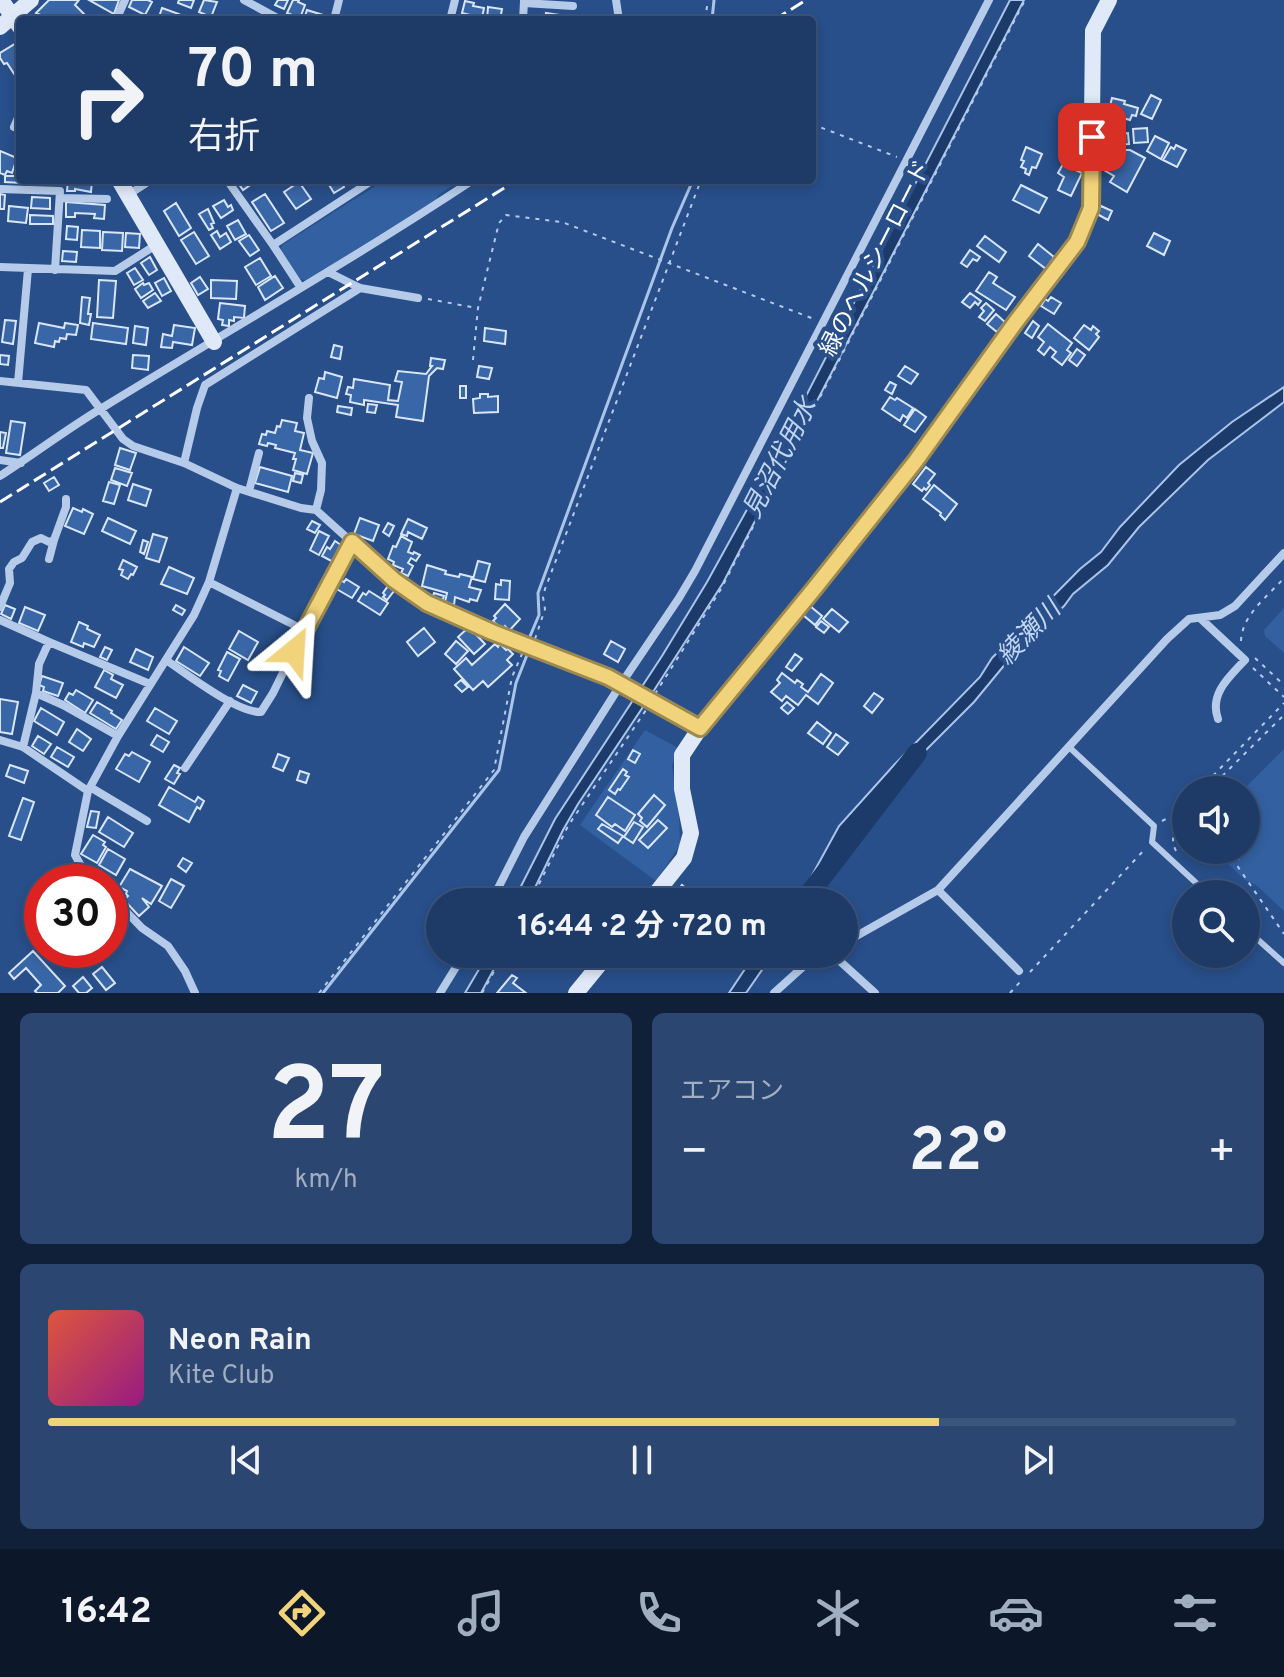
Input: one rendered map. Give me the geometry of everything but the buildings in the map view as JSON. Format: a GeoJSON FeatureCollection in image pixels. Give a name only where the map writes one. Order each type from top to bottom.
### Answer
{"type":"FeatureCollection","features":[{"type":"Feature","properties":{"kind":"street"},"geometry":{"type":"LineString","coordinates":[[1,0],[11,23]]}},
{"type":"Feature","properties":{"kind":"street"},"geometry":{"type":"LineString","coordinates":[[17,16],[31,0]]}},
{"type":"Feature","properties":{"kind":"street"},"geometry":{"type":"LineString","coordinates":[[244,0],[274,16]]}},
{"type":"Feature","properties":{"kind":"street"},"geometry":{"type":"LineString","coordinates":[[498,888],[524,837],[695,571],[989,0]]}},
{"type":"Feature","properties":{"kind":"street"},"geometry":{"type":"LineString","coordinates":[[660,888],[684,858],[691,833],[682,789],[682,755],[700,728],[915,462],[1077,242],[1091,208],[1093,31],[1109,0]]}},
{"type":"Feature","properties":{"kind":"street"},"geometry":{"type":"LineString","coordinates":[[524,1],[573,6]]}},
{"type":"Feature","properties":{"kind":"street"},"geometry":{"type":"LineString","coordinates":[[14,127],[16,122]]}},
{"type":"Feature","properties":{"kind":"street"},"geometry":{"type":"LineString","coordinates":[[230,184],[301,288]]}},
{"type":"Feature","properties":{"kind":"street"},"geometry":{"type":"LineString","coordinates":[[351,184],[355,191]]}},
{"type":"Feature","properties":{"kind":"street"},"geometry":{"type":"LineString","coordinates":[[273,245],[366,184]]}},
{"type":"Feature","properties":{"kind":"street"},"geometry":{"type":"LineString","coordinates":[[0,476],[99,410],[467,184]]}},
{"type":"Feature","properties":{"kind":"street"},"geometry":{"type":"LineString","coordinates":[[123,187],[214,342]]}},
{"type":"Feature","properties":{"kind":"street"},"geometry":{"type":"LineString","coordinates":[[0,189],[60,191],[55,270]]}},
{"type":"Feature","properties":{"kind":"street"},"geometry":{"type":"LineString","coordinates":[[60,198],[107,199]]}},
{"type":"Feature","properties":{"kind":"street"},"geometry":{"type":"LineString","coordinates":[[0,267],[115,271],[157,245]]}},
{"type":"Feature","properties":{"kind":"street"},"geometry":{"type":"LineString","coordinates":[[18,383],[28,269]]}},
{"type":"Feature","properties":{"kind":"street"},"geometry":{"type":"LineString","coordinates":[[328,272],[360,288],[418,298]]}},
{"type":"Feature","properties":{"kind":"street"},"geometry":{"type":"LineString","coordinates":[[184,463],[205,385],[360,288]]}},
{"type":"Feature","properties":{"kind":"street"},"geometry":{"type":"LineString","coordinates":[[0,381],[86,390],[123,439],[133,446],[184,463],[237,488],[316,510],[394,580],[427,603],[528,647],[608,677],[700,728]]}},
{"type":"Feature","properties":{"kind":"street"},"geometry":{"type":"LineString","coordinates":[[309,398],[307,418],[312,441],[322,463],[321,490],[316,510]]}},
{"type":"Feature","properties":{"kind":"street"},"geometry":{"type":"LineString","coordinates":[[249,491],[259,453]]}},
{"type":"Feature","properties":{"kind":"street"},"geometry":{"type":"LineString","coordinates":[[0,460],[21,463]]}},
{"type":"Feature","properties":{"kind":"street"},"geometry":{"type":"LineString","coordinates":[[80,864],[75,855],[89,789],[118,736],[194,615],[209,582],[237,488]]}},
{"type":"Feature","properties":{"kind":"street"},"geometry":{"type":"LineString","coordinates":[[49,559],[66,499]]}},
{"type":"Feature","properties":{"kind":"street"},"geometry":{"type":"LineString","coordinates":[[0,607],[10,583],[9,569],[14,562],[22,558],[32,542],[41,538],[49,542],[54,540]]}},
{"type":"Feature","properties":{"kind":"street"},"geometry":{"type":"LineString","coordinates":[[166,660],[230,701],[256,713],[261,712],[352,542]]}},
{"type":"Feature","properties":{"kind":"street"},"geometry":{"type":"LineString","coordinates":[[858,935],[938,890],[1167,639],[1189,619],[1220,615],[1235,606],[1284,553]]}},
{"type":"Feature","properties":{"kind":"street"},"geometry":{"type":"LineString","coordinates":[[209,582],[304,630]]}},
{"type":"Feature","properties":{"kind":"street"},"geometry":{"type":"LineString","coordinates":[[1200,618],[1247,656],[1219,689],[1215,711],[1218,719]]}},
{"type":"Feature","properties":{"kind":"street"},"geometry":{"type":"LineString","coordinates":[[0,620],[150,684]]}},
{"type":"Feature","properties":{"kind":"street"},"geometry":{"type":"LineString","coordinates":[[23,747],[36,693],[39,664],[49,642]]}},
{"type":"Feature","properties":{"kind":"street"},"geometry":{"type":"LineString","coordinates":[[36,693],[118,736]]}},
{"type":"Feature","properties":{"kind":"street"},"geometry":{"type":"LineString","coordinates":[[185,768],[230,701]]}},
{"type":"Feature","properties":{"kind":"street"},"geometry":{"type":"LineString","coordinates":[[0,740],[23,747],[147,821]]}},
{"type":"Feature","properties":{"kind":"street"},"geometry":{"type":"LineString","coordinates":[[938,890],[1019,971]]}},
{"type":"Feature","properties":{"kind":"street"},"geometry":{"type":"LineString","coordinates":[[128,914],[168,946],[195,993]]}},
{"type":"Feature","properties":{"kind":"street"},"geometry":{"type":"LineString","coordinates":[[440,993],[455,968]]}},
{"type":"Feature","properties":{"kind":"street"},"geometry":{"type":"LineString","coordinates":[[576,993],[597,968]]}},
{"type":"Feature","properties":{"kind":"street"},"geometry":{"type":"LineString","coordinates":[[774,993],[802,968]]}},
{"type":"Feature","properties":{"kind":"street"},"geometry":{"type":"LineString","coordinates":[[847,968],[875,993]]}},
{"type":"Feature","properties":{"kind":"lane"},"geometry":{"type":"LineString","coordinates":[[1069,747],[1154,826],[1152,842],[1193,880]]}},
{"type":"Feature","properties":{"kind":"lane"},"geometry":{"type":"LineString","coordinates":[[1260,942],[1284,963]]}},
{"type":"Feature","properties":{"kind":"path","name":"緑のヘルシーロード"},"geometry":{"type":"LineString","coordinates":[[537,888],[568,826],[721,589],[1025,0]]}},
{"type":"Feature","properties":{"kind":"path"},"geometry":{"type":"LineString","coordinates":[[816,126],[905,160]]}},
{"type":"Feature","properties":{"kind":"path"},"geometry":{"type":"LineString","coordinates":[[319,993],[494,770],[512,677],[544,617],[545,589],[699,184]]}},
{"type":"Feature","properties":{"kind":"path"},"geometry":{"type":"LineString","coordinates":[[473,360],[478,308],[499,223],[506,215],[562,222],[823,322]]}},
{"type":"Feature","properties":{"kind":"path"},"geometry":{"type":"LineString","coordinates":[[418,298],[478,308]]}},
{"type":"Feature","properties":{"kind":"path"},"geometry":{"type":"LineString","coordinates":[[1243,647],[1243,627],[1248,617],[1284,578]]}},
{"type":"Feature","properties":{"kind":"path"},"geometry":{"type":"LineString","coordinates":[[1247,656],[1284,685]]}},
{"type":"Feature","properties":{"kind":"path"},"geometry":{"type":"LineString","coordinates":[[1247,656],[1284,697]]}},
{"type":"Feature","properties":{"kind":"path"},"geometry":{"type":"LineString","coordinates":[[1213,776],[1284,703]]}},
{"type":"Feature","properties":{"kind":"path"},"geometry":{"type":"LineString","coordinates":[[1222,776],[1284,715]]}},
{"type":"Feature","properties":{"kind":"path"},"geometry":{"type":"LineString","coordinates":[[1154,826],[1172,816]]}},
{"type":"Feature","properties":{"kind":"path"},"geometry":{"type":"LineString","coordinates":[[1030,972],[1152,842]]}},
{"type":"Feature","properties":{"kind":"path"},"geometry":{"type":"LineString","coordinates":[[1238,864],[1284,934]]}},
{"type":"Feature","properties":{"kind":"path"},"geometry":{"type":"LineString","coordinates":[[482,993],[496,968]]}},
{"type":"Feature","properties":{"kind":"path"},"geometry":{"type":"LineString","coordinates":[[1010,993],[1020,983]]}},
{"type":"Feature","properties":{"kind":"shaded area"},"geometry":{"type":"Polygon","coordinates":[[[379,184],[455,184],[438,195],[436,201],[308,282],[299,278],[281,252],[282,245],[379,184]]]}},
{"type":"Feature","properties":{"kind":"shaded area"},"geometry":{"type":"Polygon","coordinates":[[[1284,608],[1284,653],[1265,636],[1264,630],[1284,608]]]}},
{"type":"Feature","properties":{"kind":"shaded area"},"geometry":{"type":"Polygon","coordinates":[[[645,730],[678,748],[672,766],[680,845],[656,881],[580,825],[645,730]]]}},
{"type":"Feature","properties":{"kind":"shaded area"},"geometry":{"type":"Polygon","coordinates":[[[1284,749],[1284,911],[1260,889],[1260,880],[1245,880],[1228,864],[1260,864],[1260,776],[1257,776],[1284,749]]]}},
{"type":"Feature","properties":{"kind":"water","name":"見沼代用水"},"geometry":{"type":"Polygon","coordinates":[[[1010,0],[1024,0],[723,583],[578,804],[535,888],[520,888],[555,819],[662,656],[755,495],[1010,0]]]}},
{"type":"Feature","properties":{"kind":"water"},"geometry":{"type":"Polygon","coordinates":[[[1284,387],[1284,402],[1208,460],[1139,527],[1108,565],[1073,594],[1016,651],[974,702],[888,788],[866,815],[819,888],[804,888],[839,826],[980,677],[992,658],[1080,569],[1101,552],[1120,527],[1179,465],[1232,422],[1284,387]]]}},
{"type":"Feature","properties":{"kind":"water"},"geometry":{"type":"Polygon","coordinates":[[[480,968],[494,968],[481,993],[465,993],[480,968]]]}},
{"type":"Feature","properties":{"kind":"water"},"geometry":{"type":"Polygon","coordinates":[[[746,968],[763,968],[746,993],[729,993],[746,968]]]}},
{"type":"Feature","properties":{"kind":"waterway"},"geometry":{"type":"LineString","coordinates":[[712,16],[714,0]]}},
{"type":"Feature","properties":{"kind":"waterway"},"geometry":{"type":"LineString","coordinates":[[323,993],[499,770],[516,683],[539,615],[538,593],[672,228],[691,184]]}},
{"type":"Feature","properties":{"kind":"waterway","name":"綾瀬川"},"geometry":{"type":"LineString","coordinates":[[814,888],[917,753]]}},
{"type":"Feature","properties":{"kind":"railway"},"geometry":{"type":"LineString","coordinates":[[780,16],[806,0]]}},
{"type":"Feature","properties":{"kind":"railway"},"geometry":{"type":"LineString","coordinates":[[0,502],[511,184]]}},
{"type":"Feature","properties":{"kind":"route"},"geometry":{"type":"LineString","coordinates":[[294,651],[352,542],[394,580],[427,603],[608,677],[700,728],[915,462],[1077,242],[1091,208],[1092,137]]}}]}
